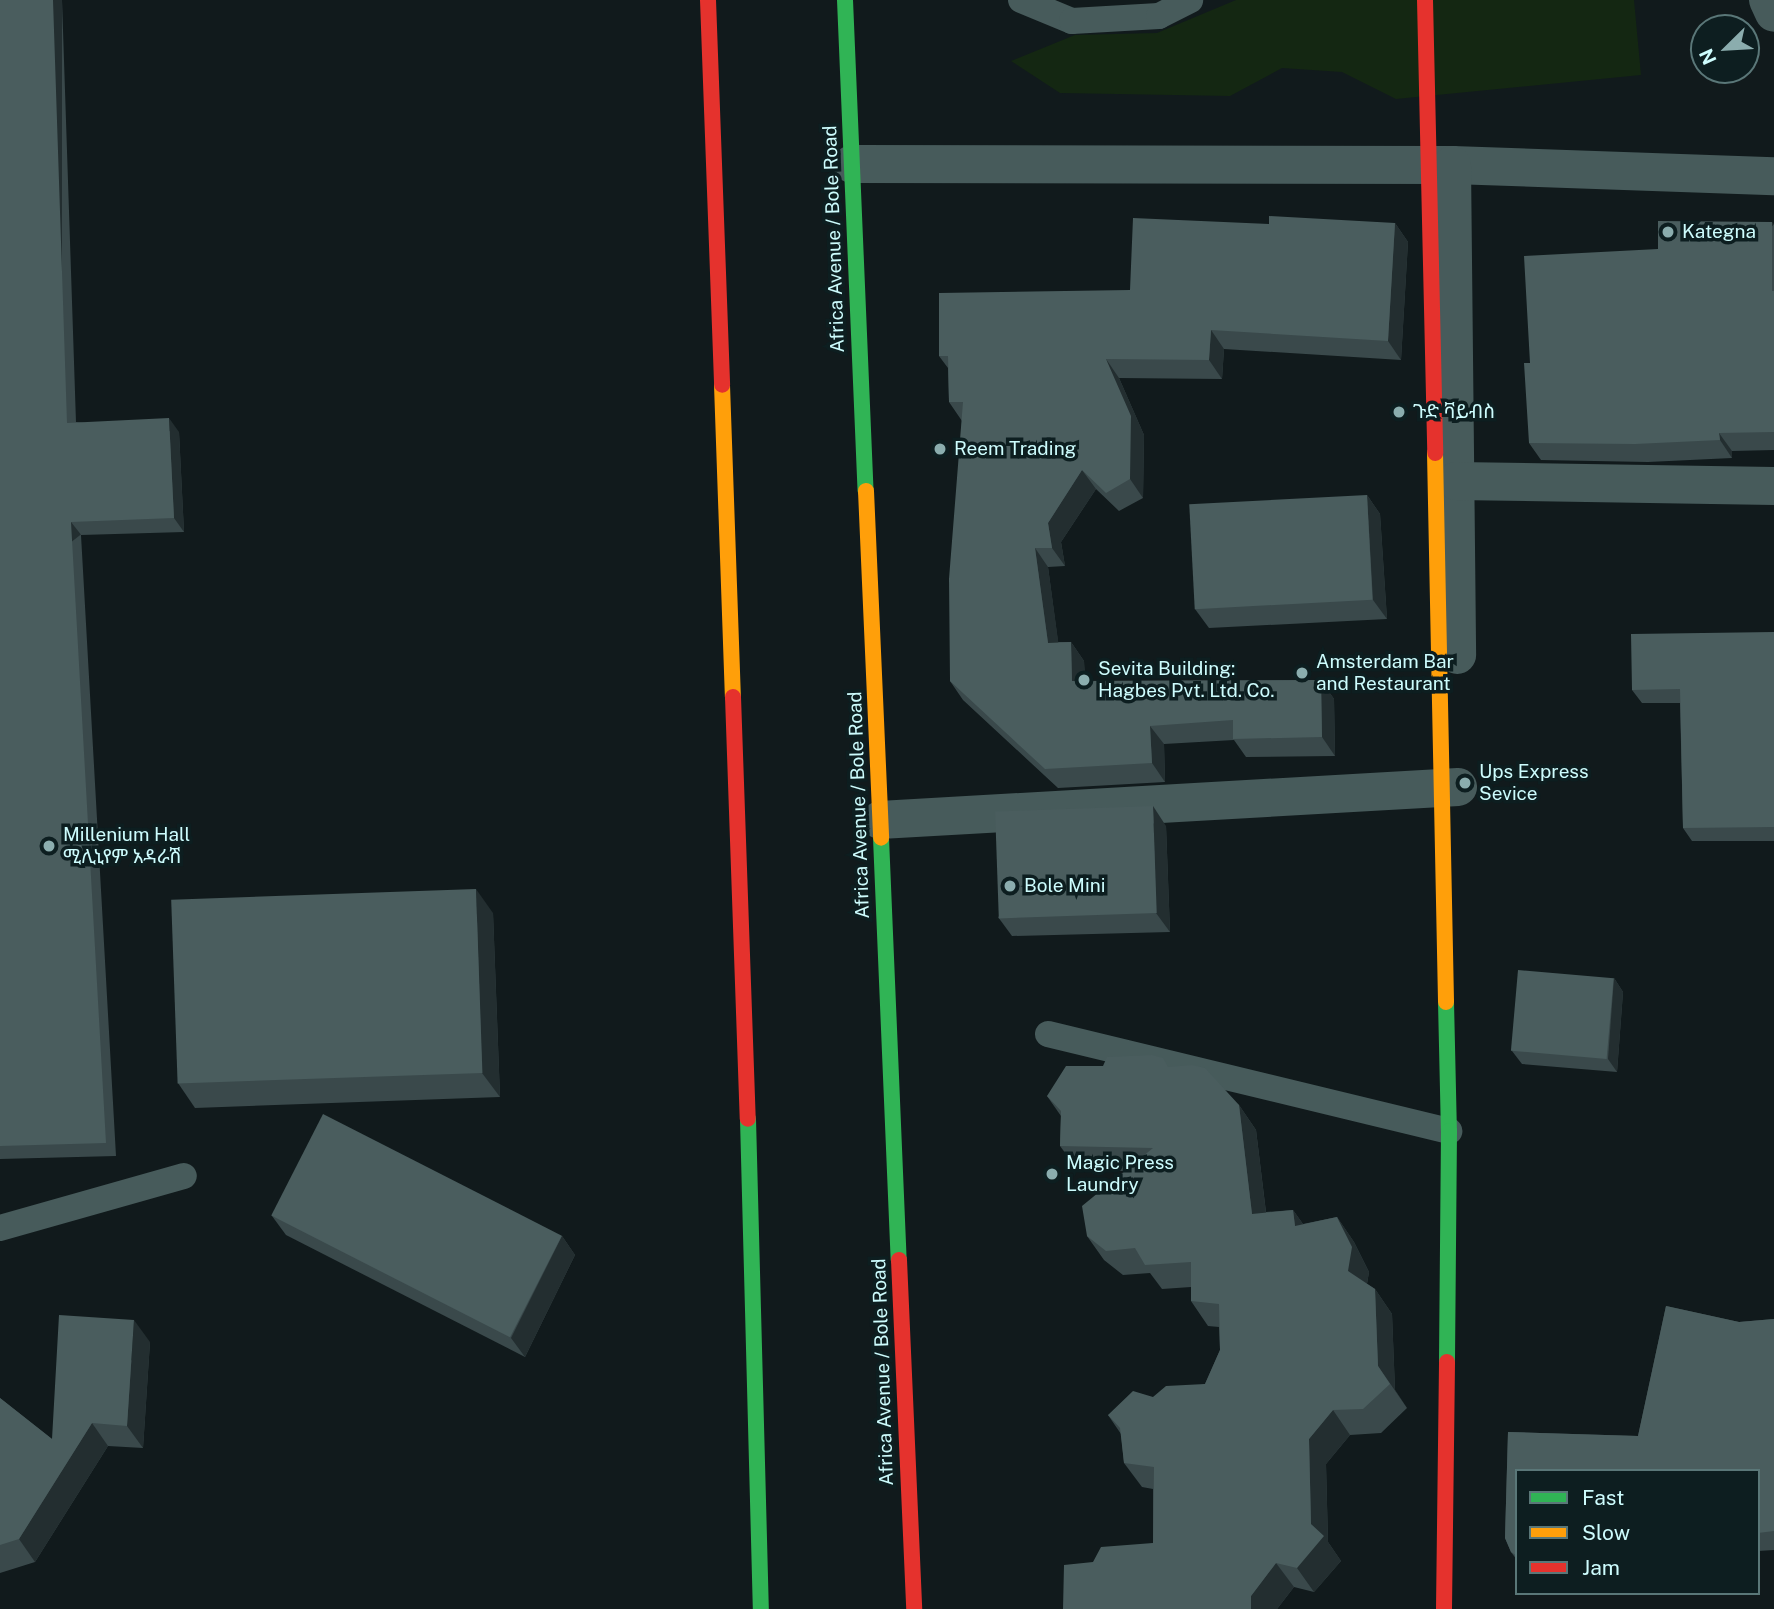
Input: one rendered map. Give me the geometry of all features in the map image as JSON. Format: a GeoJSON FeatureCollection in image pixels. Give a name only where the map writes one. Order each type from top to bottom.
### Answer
{"type":"FeatureCollection","features":[{"type":"Feature","properties":{"kind":"main road"},"geometry":{"type":"LineString","coordinates":[[708,0],[752,1261],[761,1609]]}},
{"type":"Feature","properties":{"kind":"main road","name":"Africa Avenue / Bole Road"},"geometry":{"type":"LineString","coordinates":[[845,0],[914,1609]]}},
{"type":"Feature","properties":{"kind":"main road"},"geometry":{"type":"LineString","coordinates":[[1425,0],[1449,1131],[1444,1609]]}},
{"type":"Feature","properties":{"kind":"street"},"geometry":{"type":"LineString","coordinates":[[1434,0],[1458,787]]}},
{"type":"Feature","properties":{"kind":"street"},"geometry":{"type":"LineString","coordinates":[[1768,0],[1774,13]]}},
{"type":"Feature","properties":{"kind":"street"},"geometry":{"type":"LineString","coordinates":[[852,164],[1452,165],[1774,176]]}},
{"type":"Feature","properties":{"kind":"street"},"geometry":{"type":"LineString","coordinates":[[1452,165],[1458,787]]}},
{"type":"Feature","properties":{"kind":"street"},"geometry":{"type":"LineString","coordinates":[[1456,481],[1774,486]]}},
{"type":"Feature","properties":{"kind":"street"},"geometry":{"type":"LineString","coordinates":[[880,820],[1458,787]]}},
{"type":"Feature","properties":{"kind":"lane"},"geometry":{"type":"LineString","coordinates":[[1021,0],[1072,21],[1159,16],[1191,0]]}},
{"type":"Feature","properties":{"kind":"lane"},"geometry":{"type":"LineString","coordinates":[[1048,1034],[1449,1131]]}},
{"type":"Feature","properties":{"kind":"lane"},"geometry":{"type":"LineString","coordinates":[[0,1228],[184,1176]]}},
{"type":"Feature","properties":{"kind":"green space"},"geometry":{"type":"Polygon","coordinates":[[[1236,0],[1634,0],[1641,75],[1396,99],[1342,72],[1282,68],[1230,96],[1060,93],[1011,61],[1075,35],[1157,33],[1236,0]]]}},
{"type":"Feature","properties":{"kind":"building","name":"Millenium Hall ሚሊኒየም አዳራሽ"},"geometry":{"type":"Polygon","coordinates":[[[0,0],[53,0],[67,423],[169,418],[174,518],[71,522],[106,1143],[0,1146],[0,0]]]}},
{"type":"Feature","properties":{"kind":"building"},"geometry":{"type":"Polygon","coordinates":[[[1269,216],[1395,223],[1388,341],[1211,330],[1209,360],[1106,359],[1131,416],[1130,479],[1106,493],[1082,470],[1048,523],[1052,548],[1035,548],[1048,643],[1071,642],[1072,681],[1321,680],[1322,737],[1233,739],[1233,720],[1150,726],[1152,763],[1045,769],[950,681],[949,579],[963,402],[949,402],[948,356],[939,356],[939,293],[1130,290],[1133,218],[1269,224],[1269,216]]]}},
{"type":"Feature","properties":{"kind":"building"},"geometry":{"type":"Polygon","coordinates":[[[1658,221],[1772,222],[1774,432],[1719,433],[1720,440],[1635,444],[1529,443],[1524,363],[1530,363],[1524,256],[1658,249],[1658,221]]]}},
{"type":"Feature","properties":{"kind":"building"},"geometry":{"type":"Polygon","coordinates":[[[1367,495],[1372,600],[1195,609],[1189,504],[1367,495]]]}},
{"type":"Feature","properties":{"kind":"building"},"geometry":{"type":"Polygon","coordinates":[[[1774,632],[1774,827],[1683,828],[1680,689],[1632,690],[1631,634],[1774,632]]]}},
{"type":"Feature","properties":{"kind":"building"},"geometry":{"type":"Polygon","coordinates":[[[1153,806],[1157,913],[999,918],[995,812],[1153,806]]]}},
{"type":"Feature","properties":{"kind":"building"},"geometry":{"type":"Polygon","coordinates":[[[476,889],[482,1073],[178,1084],[171,900],[476,889]]]}},
{"type":"Feature","properties":{"kind":"building"},"geometry":{"type":"Polygon","coordinates":[[[1518,970],[1614,978],[1607,1059],[1511,1051],[1518,970]]]}},
{"type":"Feature","properties":{"kind":"building"},"geometry":{"type":"Polygon","coordinates":[[[1152,1055],[1163,1058],[1168,1067],[1192,1065],[1205,1068],[1239,1105],[1252,1214],[1293,1210],[1295,1226],[1337,1217],[1352,1247],[1348,1271],[1375,1289],[1378,1366],[1390,1384],[1363,1409],[1333,1410],[1309,1439],[1311,1524],[1324,1536],[1297,1568],[1276,1563],[1251,1596],[1251,1609],[1063,1609],[1064,1565],[1093,1562],[1101,1547],[1153,1543],[1154,1467],[1124,1463],[1120,1428],[1108,1415],[1133,1391],[1153,1397],[1166,1386],[1205,1384],[1220,1350],[1219,1304],[1191,1301],[1191,1262],[1145,1265],[1135,1248],[1106,1251],[1087,1236],[1082,1206],[1153,1148],[1060,1146],[1061,1111],[1047,1096],[1066,1066],[1103,1066],[1107,1057],[1152,1055]]]}},
{"type":"Feature","properties":{"kind":"building"},"geometry":{"type":"Polygon","coordinates":[[[323,1114],[562,1236],[510,1337],[271,1216],[323,1114]]]}},
{"type":"Feature","properties":{"kind":"building"},"geometry":{"type":"Polygon","coordinates":[[[1666,1306],[1739,1322],[1774,1319],[1774,1531],[1760,1533],[1760,1469],[1515,1469],[1515,1555],[1511,1552],[1505,1538],[1508,1432],[1638,1436],[1666,1306]]]}},
{"type":"Feature","properties":{"kind":"building"},"geometry":{"type":"Polygon","coordinates":[[[59,1315],[134,1320],[127,1426],[92,1423],[19,1539],[0,1545],[0,1398],[52,1439],[59,1315]]]}},
{"type":"Feature","properties":{"kind":"traffic: fast"},"geometry":{"type":"LineString","coordinates":[[845,0],[866,491]]}},
{"type":"Feature","properties":{"kind":"traffic: fast"},"geometry":{"type":"LineString","coordinates":[[881,838],[899,1260]]}},
{"type":"Feature","properties":{"kind":"traffic: fast"},"geometry":{"type":"LineString","coordinates":[[1446,1002],[1449,1131],[1447,1362]]}},
{"type":"Feature","properties":{"kind":"traffic: fast"},"geometry":{"type":"LineString","coordinates":[[748,1119],[761,1609]]}},
{"type":"Feature","properties":{"kind":"traffic: slow"},"geometry":{"type":"LineString","coordinates":[[722,385],[733,697]]}},
{"type":"Feature","properties":{"kind":"traffic: slow"},"geometry":{"type":"LineString","coordinates":[[1435,453],[1446,1002]]}},
{"type":"Feature","properties":{"kind":"traffic: slow"},"geometry":{"type":"LineString","coordinates":[[866,491],[881,838]]}},
{"type":"Feature","properties":{"kind":"traffic: jam"},"geometry":{"type":"LineString","coordinates":[[708,0],[722,385]]}},
{"type":"Feature","properties":{"kind":"traffic: jam"},"geometry":{"type":"LineString","coordinates":[[1425,0],[1435,453]]}},
{"type":"Feature","properties":{"kind":"traffic: jam"},"geometry":{"type":"LineString","coordinates":[[733,697],[748,1119]]}},
{"type":"Feature","properties":{"kind":"traffic: jam"},"geometry":{"type":"LineString","coordinates":[[899,1260],[914,1609]]}},
{"type":"Feature","properties":{"kind":"traffic: jam"},"geometry":{"type":"LineString","coordinates":[[1444,1609],[1447,1362]]}},
{"type":"Feature","properties":{"kind":"place","name":"Kategna"},"geometry":{"type":"Point","coordinates":[1668,232]}},
{"type":"Feature","properties":{"kind":"place","name":"ጉድ ቫይብስ"},"geometry":{"type":"Point","coordinates":[1399,412]}},
{"type":"Feature","properties":{"kind":"place","name":"Reem Trading"},"geometry":{"type":"Point","coordinates":[940,449]}},
{"type":"Feature","properties":{"kind":"place","name":"Amsterdam Bar and Restaurant"},"geometry":{"type":"Point","coordinates":[1302,673]}},
{"type":"Feature","properties":{"kind":"place","name":"Sevita Building: Hagbes Pvt. Ltd. Co."},"geometry":{"type":"Point","coordinates":[1084,680]}},
{"type":"Feature","properties":{"kind":"place","name":"Ups Express Sevice"},"geometry":{"type":"Point","coordinates":[1465,783]}},
{"type":"Feature","properties":{"kind":"place","name":"Millenium Hall ሚሊኒየም አዳራሽ"},"geometry":{"type":"Point","coordinates":[49,846]}},
{"type":"Feature","properties":{"kind":"place","name":"Bole Mini"},"geometry":{"type":"Point","coordinates":[1010,886]}},
{"type":"Feature","properties":{"kind":"place","name":"Magic Press Laundry"},"geometry":{"type":"Point","coordinates":[1052,1174]}}]}
